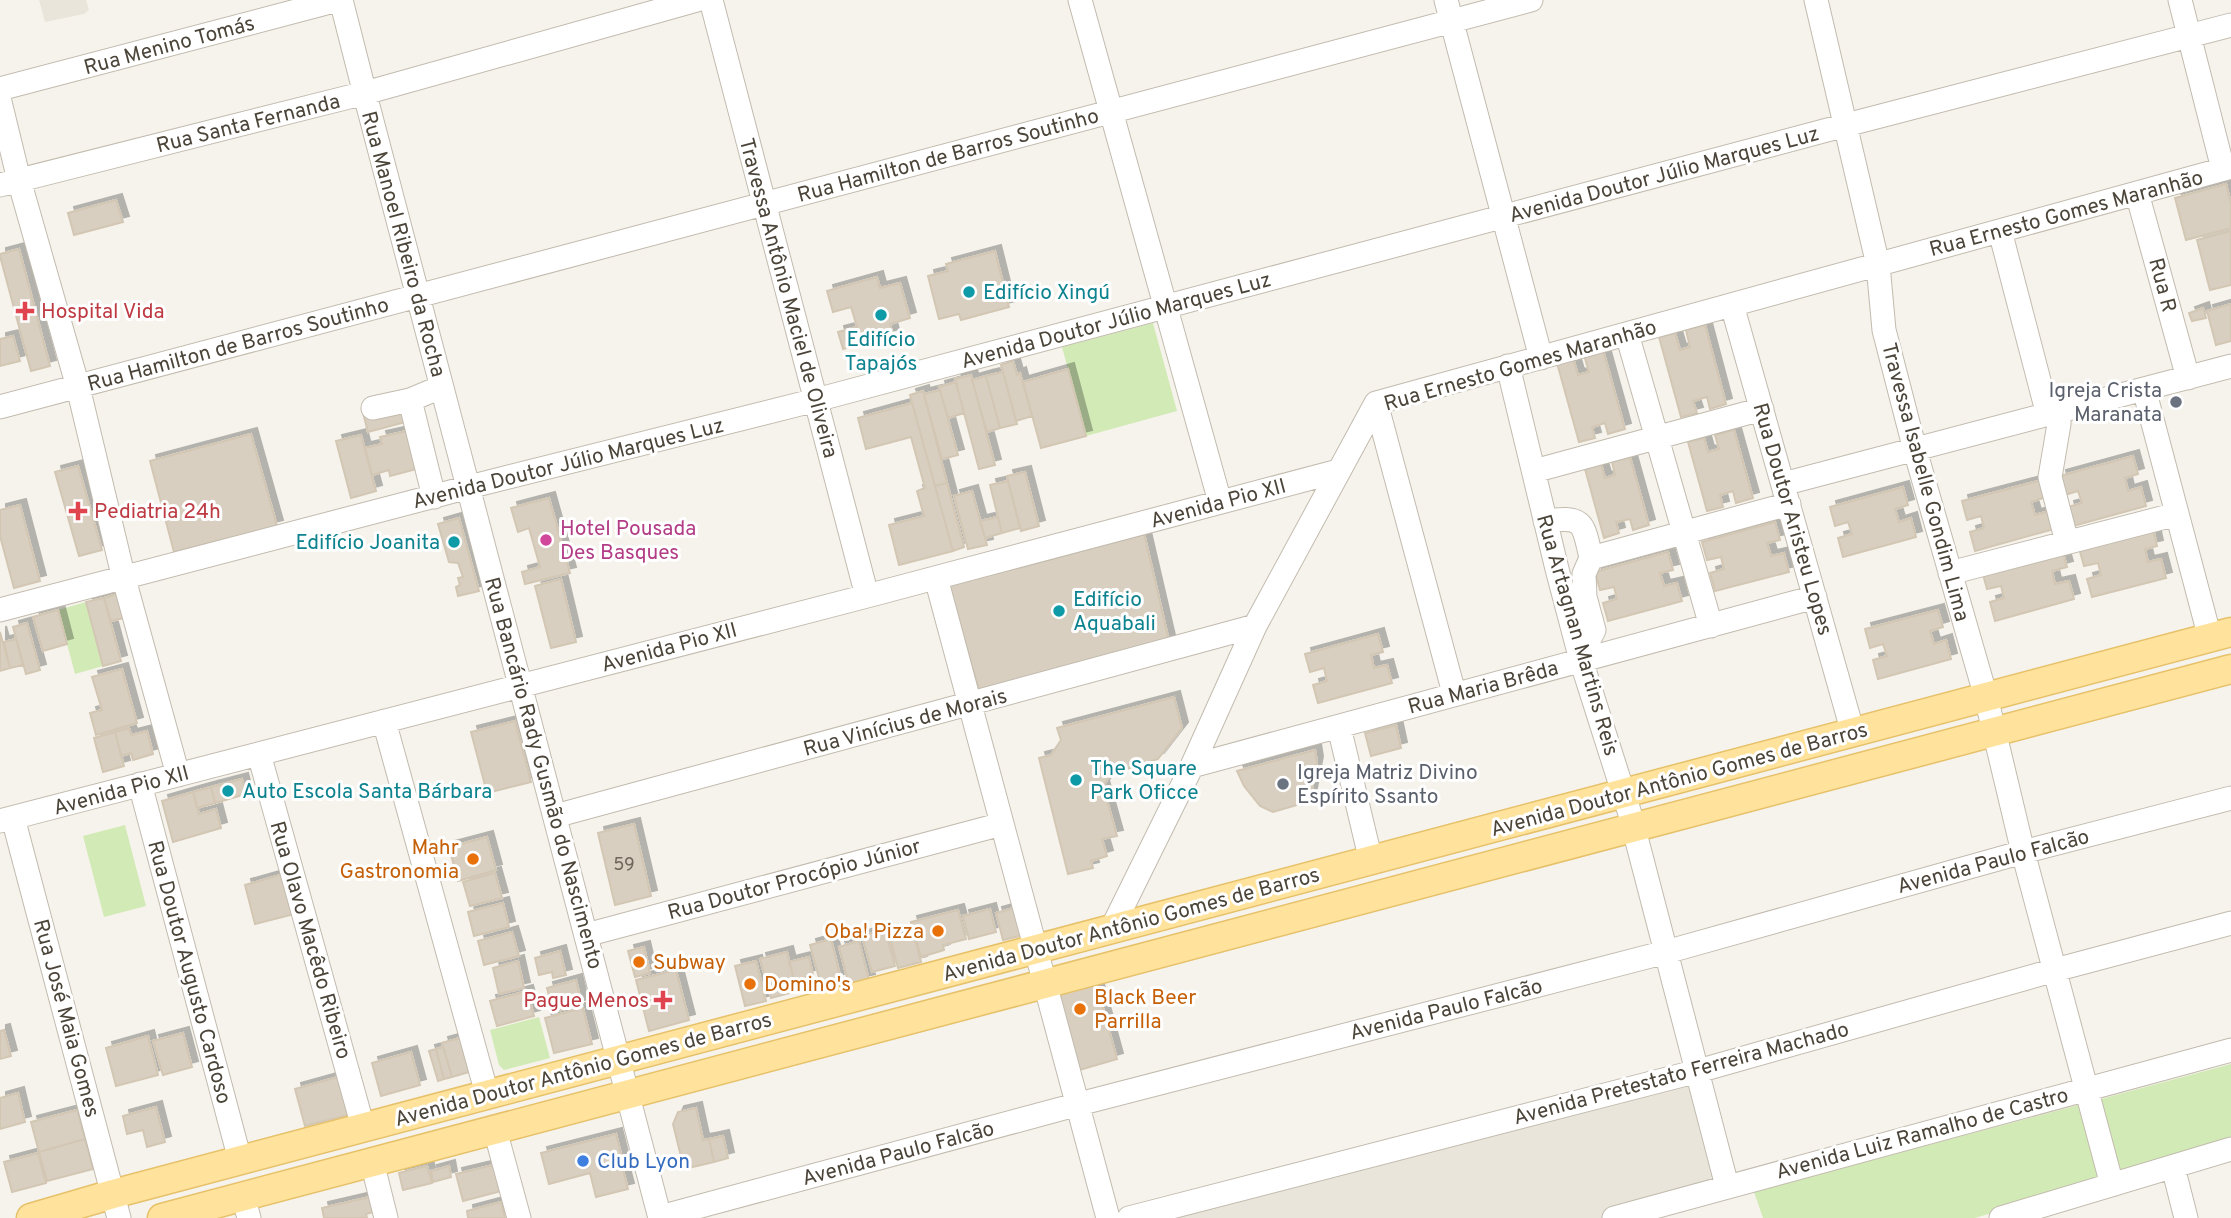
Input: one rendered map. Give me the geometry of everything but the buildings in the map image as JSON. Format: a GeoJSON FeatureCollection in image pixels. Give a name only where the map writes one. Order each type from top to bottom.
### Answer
{"type":"FeatureCollection","features":[{"type":"Feature","properties":{"kind":"main road","name":"Avenida Doutor Antônio Gomes de Barros"},"geometry":{"type":"LineString","coordinates":[[31,1218],[116,1206],[240,1160],[2220,635]]}},
{"type":"Feature","properties":{"kind":"main road","name":"Avenida Doutor Antônio Gomes de Barros"},"geometry":{"type":"LineString","coordinates":[[162,1218],[246,1207],[373,1162],[2231,668]]}},
{"type":"Feature","properties":{"kind":"main road"},"geometry":{"type":"LineString","coordinates":[[363,1127],[362,1146],[373,1162]]}},
{"type":"Feature","properties":{"kind":"street","name":"Rua Menino Tomás"},"geometry":{"type":"LineString","coordinates":[[0,89],[340,0]]}},
{"type":"Feature","properties":{"kind":"street","name":"Rua Manoel Ribeiro da Rocha"},"geometry":{"type":"LineString","coordinates":[[340,0],[416,297],[469,488]]}},
{"type":"Feature","properties":{"kind":"street","name":"Rua Santa Fernanda"},"geometry":{"type":"LineString","coordinates":[[9,183],[365,93],[697,0]]}},
{"type":"Feature","properties":{"kind":"street","name":"Travessa Antônio Maciel de Oliveira"},"geometry":{"type":"LineString","coordinates":[[711,0],[867,596]]}},
{"type":"Feature","properties":{"kind":"street"},"geometry":{"type":"LineString","coordinates":[[1080,0],[1220,502]]}},
{"type":"Feature","properties":{"kind":"street","name":"Rua Hamilton de Barros Soutinho"},"geometry":{"type":"LineString","coordinates":[[0,407],[1111,112],[1448,11],[1531,0]]}},
{"type":"Feature","properties":{"kind":"street","name":"Travessa Isabelle Gondim Lima"},"geometry":{"type":"LineString","coordinates":[[1816,0],[1878,265],[1884,330],[1915,450],[1986,697],[2023,852],[2112,1185]]}},
{"type":"Feature","properties":{"kind":"street"},"geometry":{"type":"LineString","coordinates":[[2180,0],[2227,168]]}},
{"type":"Feature","properties":{"kind":"street"},"geometry":{"type":"LineString","coordinates":[[1448,11],[1541,358]]}},
{"type":"Feature","properties":{"kind":"street","name":"Avenida Doutor Júlio Marques Luz"},"geometry":{"type":"LineString","coordinates":[[0,610],[816,400],[2231,25]]}},
{"type":"Feature","properties":{"kind":"street"},"geometry":{"type":"LineString","coordinates":[[0,103],[9,183],[78,387],[124,579],[178,775]]}},
{"type":"Feature","properties":{"kind":"street","name":"Rua Ernesto Gomes Maranhão"},"geometry":{"type":"LineString","coordinates":[[1111,930],[1192,766],[1255,626],[1376,403],[2227,168]]}},
{"type":"Feature","properties":{"kind":"street","name":"Rua R"},"geometry":{"type":"LineString","coordinates":[[2137,193],[2188,378]]}},
{"type":"Feature","properties":{"kind":"street"},"geometry":{"type":"LineString","coordinates":[[2000,231],[2053,413],[2059,424],[2050,477],[2067,542]]}},
{"type":"Feature","properties":{"kind":"street","name":"Rua Doutor Aristeu Lopes"},"geometry":{"type":"LineString","coordinates":[[1732,305],[1853,733]]}},
{"type":"Feature","properties":{"kind":"street"},"geometry":{"type":"LineString","coordinates":[[1627,334],[1711,626]]}},
{"type":"Feature","properties":{"kind":"street","name":"Rua Artagnan Martins Reis"},"geometry":{"type":"LineString","coordinates":[[1508,366],[1580,654],[1625,793],[1727,1186]]}},
{"type":"Feature","properties":{"kind":"street"},"geometry":{"type":"LineString","coordinates":[[1591,558],[1685,534],[1786,494],[1915,450],[2231,366]]}},
{"type":"Feature","properties":{"kind":"street"},"geometry":{"type":"LineString","coordinates":[[373,408],[410,400],[441,387]]}},
{"type":"Feature","properties":{"kind":"street"},"geometry":{"type":"LineString","coordinates":[[2144,389],[2177,514],[2220,635]]}},
{"type":"Feature","properties":{"kind":"street"},"geometry":{"type":"LineString","coordinates":[[410,400],[434,497]]}},
{"type":"Feature","properties":{"kind":"street"},"geometry":{"type":"LineString","coordinates":[[1376,403],[1454,694]]}},
{"type":"Feature","properties":{"kind":"street"},"geometry":{"type":"LineString","coordinates":[[1534,471],[1762,409]]}},
{"type":"Feature","properties":{"kind":"street"},"geometry":{"type":"LineString","coordinates":[[423,447],[457,443]]}},
{"type":"Feature","properties":{"kind":"street","name":"Avenida Pio XII"},"geometry":{"type":"LineString","coordinates":[[6,819],[1338,471]]}},
{"type":"Feature","properties":{"kind":"street","name":"Rua Bancário Rady Gusmão do Nascimento"},"geometry":{"type":"LineString","coordinates":[[469,488],[660,1218]]}},
{"type":"Feature","properties":{"kind":"street"},"geometry":{"type":"LineString","coordinates":[[1950,573],[2177,514]]}},
{"type":"Feature","properties":{"kind":"street"},"geometry":{"type":"LineString","coordinates":[[1545,521],[1569,518],[1579,523],[1586,532],[1591,558],[1584,574],[1585,597],[1594,630],[1580,654]]}},
{"type":"Feature","properties":{"kind":"street"},"geometry":{"type":"LineString","coordinates":[[936,578],[1108,1218]]}},
{"type":"Feature","properties":{"kind":"street","name":"Rua Maria Brêda"},"geometry":{"type":"LineString","coordinates":[[1192,766],[1454,694],[1580,654],[1711,626],[1815,597]]}},
{"type":"Feature","properties":{"kind":"street","name":"Rua Vinícius de Morais"},"geometry":{"type":"LineString","coordinates":[[555,816],[1255,626]]}},
{"type":"Feature","properties":{"kind":"street"},"geometry":{"type":"LineString","coordinates":[[384,721],[486,1094]]}},
{"type":"Feature","properties":{"kind":"street"},"geometry":{"type":"LineString","coordinates":[[1339,727],[1371,861]]}},
{"type":"Feature","properties":{"kind":"street","name":"Rua Olavo Macêdo Ribeiro"},"geometry":{"type":"LineString","coordinates":[[259,754],[363,1127]]}},
{"type":"Feature","properties":{"kind":"street","name":"Rua Doutor Augusto Cardoso"},"geometry":{"type":"LineString","coordinates":[[140,785],[240,1160]]}},
{"type":"Feature","properties":{"kind":"street","name":"Avenida Paulo Falcão"},"geometry":{"type":"LineString","coordinates":[[660,1218],[1079,1104],[1666,952],[2023,852],[2231,798]]}},
{"type":"Feature","properties":{"kind":"street","name":"Rua José Maia Gomes"},"geometry":{"type":"LineString","coordinates":[[6,819],[116,1206]]}},
{"type":"Feature","properties":{"kind":"street","name":"Rua Doutor Procópio Júnior"},"geometry":{"type":"LineString","coordinates":[[586,935],[1002,824]]}},
{"type":"Feature","properties":{"kind":"street","name":"Avenida Pretestato Ferreira Machado"},"geometry":{"type":"LineString","coordinates":[[1129,1218],[1698,1071],[2231,923]]}},
{"type":"Feature","properties":{"kind":"street","name":"Avenida Luiz Ramalho de Castro"},"geometry":{"type":"LineString","coordinates":[[1614,1218],[2231,1050]]}},
{"type":"Feature","properties":{"kind":"street"},"geometry":{"type":"LineString","coordinates":[[495,1129],[519,1218]]}},
{"type":"Feature","properties":{"kind":"street"},"geometry":{"type":"LineString","coordinates":[[2001,1218],[2231,1149]]}},
{"type":"Feature","properties":{"kind":"street"},"geometry":{"type":"LineString","coordinates":[[373,1162],[386,1218]]}},
{"type":"Feature","properties":{"kind":"street"},"geometry":{"type":"LineString","coordinates":[[2174,1167],[2186,1218]]}},
{"type":"Feature","properties":{"kind":"shaded area"},"geometry":{"type":"Polygon","coordinates":[[[39,0],[86,0],[89,10],[84,14],[45,22],[39,0]]]}},
{"type":"Feature","properties":{"kind":"shaded area"},"geometry":{"type":"Polygon","coordinates":[[[1698,1071],[1727,1186],[1614,1218],[1129,1218],[1698,1071]]]}},
{"type":"Feature","properties":{"kind":"green space"},"geometry":{"type":"Polygon","coordinates":[[[1153,323],[1177,411],[1086,436],[1062,347],[1153,323]]]}},
{"type":"Feature","properties":{"kind":"green space"},"geometry":{"type":"Polygon","coordinates":[[[86,602],[103,666],[75,674],[58,610],[86,602]]]}},
{"type":"Feature","properties":{"kind":"green space"},"geometry":{"type":"Polygon","coordinates":[[[125,825],[146,906],[104,917],[83,836],[125,825]]]}},
{"type":"Feature","properties":{"kind":"green space"},"geometry":{"type":"Polygon","coordinates":[[[539,1017],[550,1058],[504,1070],[499,1065],[490,1030],[539,1017]]]}},
{"type":"Feature","properties":{"kind":"green space"},"geometry":{"type":"Polygon","coordinates":[[[2231,1064],[2231,1142],[1975,1218],[1763,1218],[1754,1192],[2231,1064]]]}},
{"type":"Feature","properties":{"kind":"place","name":"Edifício Xingú"},"geometry":{"type":"Point","coordinates":[969,292]}},
{"type":"Feature","properties":{"kind":"place","name":"Hospital Vida"},"geometry":{"type":"Point","coordinates":[25,311]}},
{"type":"Feature","properties":{"kind":"place","name":"Edifício Tapajós"},"geometry":{"type":"Point","coordinates":[881,315]}},
{"type":"Feature","properties":{"kind":"place","name":"Igreja Crista Maranata"},"geometry":{"type":"Point","coordinates":[2176,402]}},
{"type":"Feature","properties":{"kind":"place","name":"Pediatria 24h"},"geometry":{"type":"Point","coordinates":[78,511]}},
{"type":"Feature","properties":{"kind":"place","name":"Hotel Pousada Des Basques"},"geometry":{"type":"Point","coordinates":[546,540]}},
{"type":"Feature","properties":{"kind":"place","name":"Edifício Joanita"},"geometry":{"type":"Point","coordinates":[454,542]}},
{"type":"Feature","properties":{"kind":"place","name":"Edifício Aquabali"},"geometry":{"type":"Point","coordinates":[1059,611]}},
{"type":"Feature","properties":{"kind":"place","name":"The Square Park Oficce"},"geometry":{"type":"Point","coordinates":[1076,780]}},
{"type":"Feature","properties":{"kind":"place","name":"Igreja Matriz Divino Espírito Ssanto"},"geometry":{"type":"Point","coordinates":[1283,784]}},
{"type":"Feature","properties":{"kind":"place","name":"Auto Escola Santa Bárbara"},"geometry":{"type":"Point","coordinates":[228,791]}},
{"type":"Feature","properties":{"kind":"place","name":"Mahr Gastronomia"},"geometry":{"type":"Point","coordinates":[473,859]}},
{"type":"Feature","properties":{"kind":"place","name":"Oba! Pizza"},"geometry":{"type":"Point","coordinates":[938,931]}},
{"type":"Feature","properties":{"kind":"place","name":"Subway"},"geometry":{"type":"Point","coordinates":[639,962]}},
{"type":"Feature","properties":{"kind":"place","name":"Domino's"},"geometry":{"type":"Point","coordinates":[750,984]}},
{"type":"Feature","properties":{"kind":"place","name":"Pague Menos"},"geometry":{"type":"Point","coordinates":[663,1000]}},
{"type":"Feature","properties":{"kind":"place","name":"Black Beer Parrilla"},"geometry":{"type":"Point","coordinates":[1080,1009]}},
{"type":"Feature","properties":{"kind":"place","name":"Club Lyon"},"geometry":{"type":"Point","coordinates":[583,1161]}}]}
